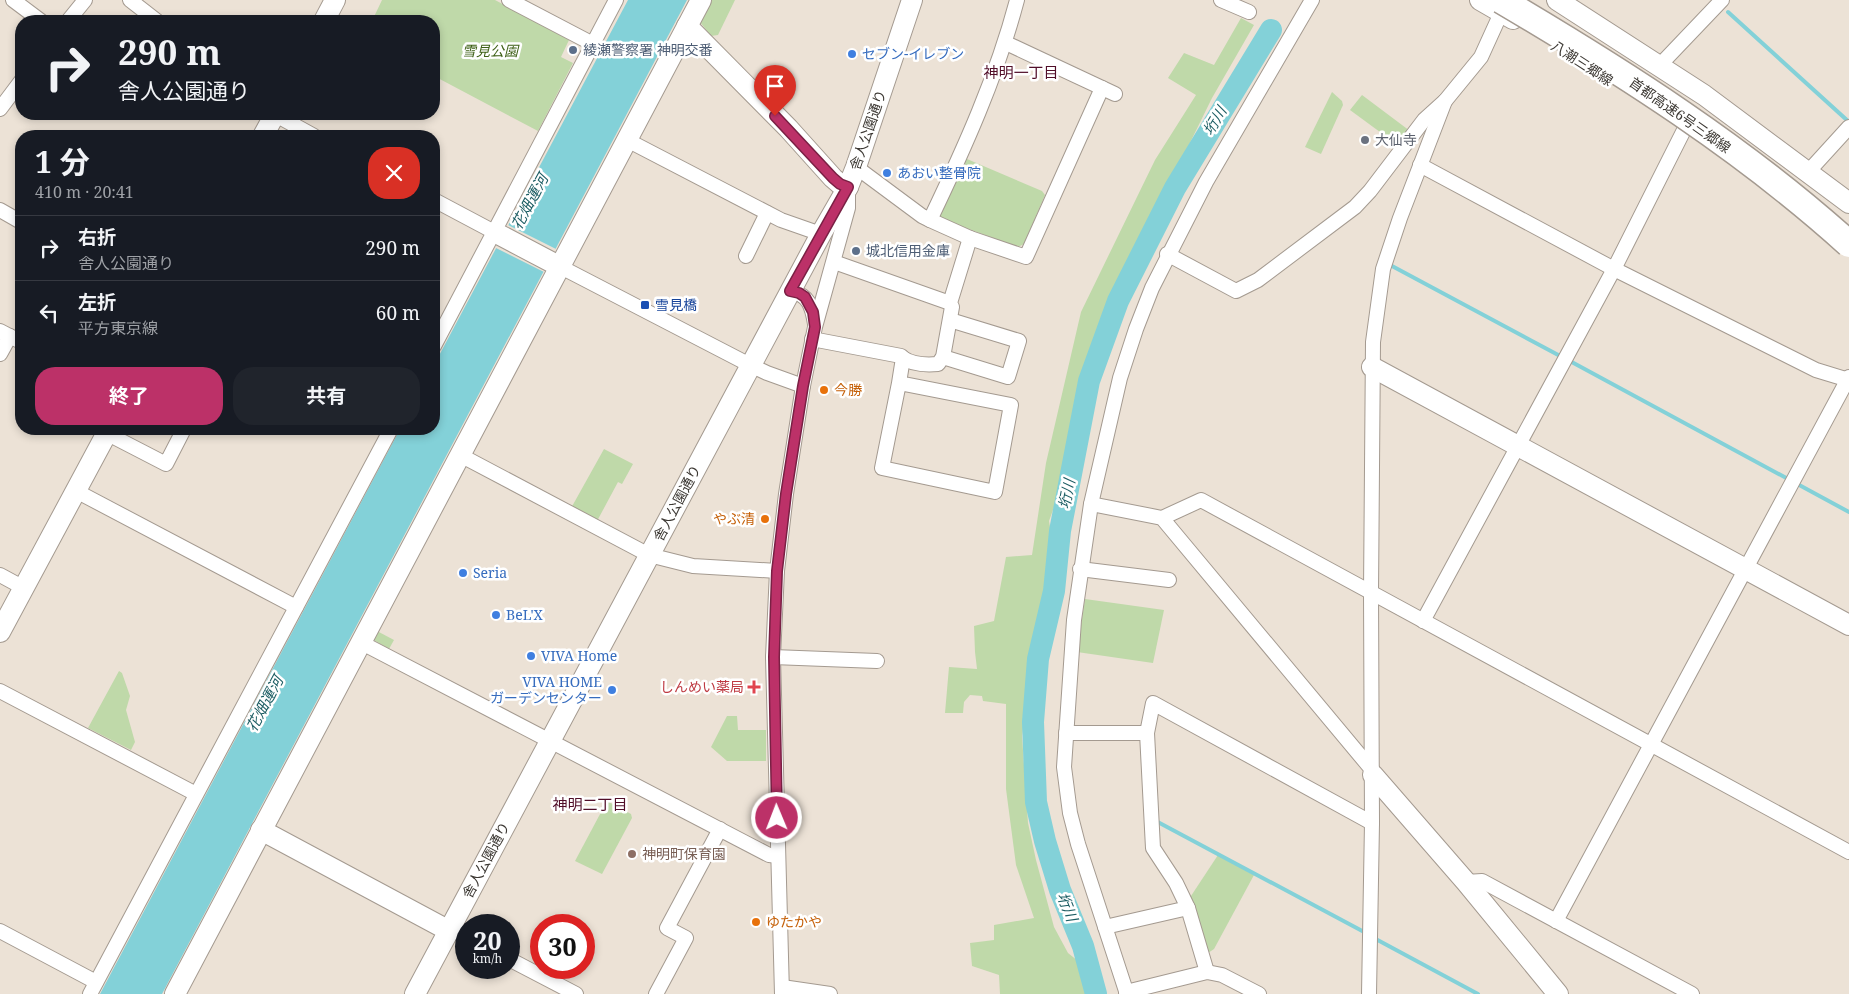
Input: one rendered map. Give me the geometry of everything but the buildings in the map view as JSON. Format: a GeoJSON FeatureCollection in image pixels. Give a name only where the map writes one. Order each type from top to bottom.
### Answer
{"type":"FeatureCollection","features":[{"type":"Feature","properties":{"kind":"highway","name":"首都高速6号三郷線"},"geometry":{"type":"LineString","coordinates":[[1534,0],[1676,88],[1764,153],[1849,221]]}},
{"type":"Feature","properties":{"kind":"highway","name":"首都高速6号三郷線"},"geometry":{"type":"LineString","coordinates":[[1501,6],[1676,110],[1796,199],[1849,244]]}},
{"type":"Feature","properties":{"kind":"street"},"geometry":{"type":"LineString","coordinates":[[13,0],[34,15]]}},
{"type":"Feature","properties":{"kind":"street"},"geometry":{"type":"LineString","coordinates":[[73,15],[85,0]]}},
{"type":"Feature","properties":{"kind":"street"},"geometry":{"type":"LineString","coordinates":[[130,0],[149,15]]}},
{"type":"Feature","properties":{"kind":"street"},"geometry":{"type":"LineString","coordinates":[[327,15],[335,0]]}},
{"type":"Feature","properties":{"kind":"street"},"geometry":{"type":"LineString","coordinates":[[509,0],[593,44]]}},
{"type":"Feature","properties":{"kind":"street"},"geometry":{"type":"LineString","coordinates":[[440,335],[496,233],[616,0]]}},
{"type":"Feature","properties":{"kind":"street"},"geometry":{"type":"LineString","coordinates":[[175,994],[460,455],[557,265],[627,140],[701,0]]}},
{"type":"Feature","properties":{"kind":"street","name":"舎人公園通り"},"geometry":{"type":"LineString","coordinates":[[467,914],[550,740],[790,291],[848,187],[912,0]]}},
{"type":"Feature","properties":{"kind":"street"},"geometry":{"type":"LineString","coordinates":[[930,220],[963,150],[1006,43],[1017,0]]}},
{"type":"Feature","properties":{"kind":"street"},"geometry":{"type":"LineString","coordinates":[[1221,0],[1249,12]]}},
{"type":"Feature","properties":{"kind":"street"},"geometry":{"type":"LineString","coordinates":[[1259,994],[1222,974],[1208,972],[1126,993],[1089,882],[1070,814],[1064,767],[1071,649],[1080,569],[1091,504],[1120,378],[1139,321],[1167,254],[1206,182],[1312,0]]}},
{"type":"Feature","properties":{"kind":"street","name":"八潮三郷線"},"geometry":{"type":"LineString","coordinates":[[1480,0],[1501,6],[1684,130],[1785,202],[1849,257]]}},
{"type":"Feature","properties":{"kind":"street"},"geometry":{"type":"LineString","coordinates":[[1549,0],[1563,4],[1660,65],[1704,95],[1849,203]]}},
{"type":"Feature","properties":{"kind":"street"},"geometry":{"type":"LineString","coordinates":[[1660,65],[1722,0]]}},
{"type":"Feature","properties":{"kind":"street"},"geometry":{"type":"LineString","coordinates":[[1167,254],[1236,290],[1258,280],[1355,207],[1370,191],[1424,120],[1445,102],[1482,56],[1501,6]]}},
{"type":"Feature","properties":{"kind":"street"},"geometry":{"type":"LineString","coordinates":[[687,26],[788,128],[833,178],[840,184],[848,187],[848,208],[814,333],[803,386],[786,494],[777,571],[774,657],[782,991],[830,994]]}},
{"type":"Feature","properties":{"kind":"street"},"geometry":{"type":"LineString","coordinates":[[1579,60],[1601,27]]}},
{"type":"Feature","properties":{"kind":"street"},"geometry":{"type":"LineString","coordinates":[[1006,43],[1115,94]]}},
{"type":"Feature","properties":{"kind":"street"},"geometry":{"type":"LineString","coordinates":[[856,167],[922,216],[970,238],[1026,257],[1102,88]]}},
{"type":"Feature","properties":{"kind":"street"},"geometry":{"type":"LineString","coordinates":[[0,109],[15,90]]}},
{"type":"Feature","properties":{"kind":"street"},"geometry":{"type":"LineString","coordinates":[[1369,994],[1372,823],[1373,342],[1383,269],[1445,102]]}},
{"type":"Feature","properties":{"kind":"street"},"geometry":{"type":"LineString","coordinates":[[285,120],[303,130]]}},
{"type":"Feature","properties":{"kind":"street"},"geometry":{"type":"LineString","coordinates":[[1785,202],[1849,127]]}},
{"type":"Feature","properties":{"kind":"street"},"geometry":{"type":"LineString","coordinates":[[1423,621],[1614,269],[1684,130]]}},
{"type":"Feature","properties":{"kind":"street"},"geometry":{"type":"LineString","coordinates":[[627,140],[781,220],[821,234]]}},
{"type":"Feature","properties":{"kind":"street"},"geometry":{"type":"LineString","coordinates":[[1420,166],[1614,269],[1816,370],[1849,378],[1556,921]]}},
{"type":"Feature","properties":{"kind":"street"},"geometry":{"type":"LineString","coordinates":[[440,203],[750,366],[803,386]]}},
{"type":"Feature","properties":{"kind":"street"},"geometry":{"type":"LineString","coordinates":[[0,210],[15,219]]}},
{"type":"Feature","properties":{"kind":"street"},"geometry":{"type":"LineString","coordinates":[[746,256],[767,213]]}},
{"type":"Feature","properties":{"kind":"street"},"geometry":{"type":"LineString","coordinates":[[814,333],[901,356],[909,362],[926,365],[938,364],[944,356],[952,308],[950,303],[970,238]]}},
{"type":"Feature","properties":{"kind":"street"},"geometry":{"type":"LineString","coordinates":[[834,262],[950,303]]}},
{"type":"Feature","properties":{"kind":"street"},"geometry":{"type":"LineString","coordinates":[[790,291],[805,297],[813,312],[814,333]]}},
{"type":"Feature","properties":{"kind":"street"},"geometry":{"type":"LineString","coordinates":[[944,356],[1008,377],[1019,341],[950,320]]}},
{"type":"Feature","properties":{"kind":"street"},"geometry":{"type":"LineString","coordinates":[[0,354],[10,336]]}},
{"type":"Feature","properties":{"kind":"street"},"geometry":{"type":"LineString","coordinates":[[899,383],[1011,405],[995,492],[882,468],[903,358]]}},
{"type":"Feature","properties":{"kind":"street"},"geometry":{"type":"LineString","coordinates":[[1372,367],[1849,624]]}},
{"type":"Feature","properties":{"kind":"street"},"geometry":{"type":"LineString","coordinates":[[0,632],[106,435]]}},
{"type":"Feature","properties":{"kind":"street"},"geometry":{"type":"LineString","coordinates":[[115,435],[166,464],[181,435]]}},
{"type":"Feature","properties":{"kind":"street"},"geometry":{"type":"LineString","coordinates":[[0,931],[93,988],[388,435]]}},
{"type":"Feature","properties":{"kind":"street"},"geometry":{"type":"LineString","coordinates":[[460,455],[649,555],[693,566],[777,571]]}},
{"type":"Feature","properties":{"kind":"street"},"geometry":{"type":"LineString","coordinates":[[76,491],[296,607]]}},
{"type":"Feature","properties":{"kind":"street"},"geometry":{"type":"LineString","coordinates":[[1091,504],[1162,518],[1201,500],[1849,852]]}},
{"type":"Feature","properties":{"kind":"street"},"geometry":{"type":"LineString","coordinates":[[1162,518],[1372,773],[1466,882],[1558,994]]}},
{"type":"Feature","properties":{"kind":"street"},"geometry":{"type":"LineString","coordinates":[[1080,569],[1169,580]]}},
{"type":"Feature","properties":{"kind":"street"},"geometry":{"type":"LineString","coordinates":[[0,575],[24,588]]}},
{"type":"Feature","properties":{"kind":"street"},"geometry":{"type":"LineString","coordinates":[[360,642],[769,856],[778,856]]}},
{"type":"Feature","properties":{"kind":"street"},"geometry":{"type":"LineString","coordinates":[[774,657],[877,661]]}},
{"type":"Feature","properties":{"kind":"street"},"geometry":{"type":"LineString","coordinates":[[0,691],[196,794]]}},
{"type":"Feature","properties":{"kind":"street"},"geometry":{"type":"LineString","coordinates":[[1208,972],[1188,908],[1176,883],[1153,848],[1147,733],[1153,704],[1372,823]]}},
{"type":"Feature","properties":{"kind":"street"},"geometry":{"type":"LineString","coordinates":[[1066,733],[1147,733]]}},
{"type":"Feature","properties":{"kind":"street"},"geometry":{"type":"LineString","coordinates":[[656,994],[686,938],[667,928],[720,829]]}},
{"type":"Feature","properties":{"kind":"street"},"geometry":{"type":"LineString","coordinates":[[261,830],[442,927],[455,932]]}},
{"type":"Feature","properties":{"kind":"street"},"geometry":{"type":"LineString","coordinates":[[1466,882],[1482,880],[1692,994]]}},
{"type":"Feature","properties":{"kind":"street"},"geometry":{"type":"LineString","coordinates":[[1105,927],[1188,908]]}},
{"type":"Feature","properties":{"kind":"street","name":"舎人公園通り"},"geometry":{"type":"LineString","coordinates":[[415,994],[455,937]]}},
{"type":"Feature","properties":{"kind":"street"},"geometry":{"type":"LineString","coordinates":[[520,965],[576,994]]}},
{"type":"Feature","properties":{"kind":"green space","name":"雪見公園"},"geometry":{"type":"Polygon","coordinates":[[[382,0],[495,0],[569,40],[561,57],[573,63],[538,131],[440,79],[440,15],[375,15],[382,0]]]}},
{"type":"Feature","properties":{"kind":"green space"},"geometry":{"type":"Polygon","coordinates":[[[712,0],[735,0],[718,35],[711,36],[700,22],[712,0]]]}},
{"type":"Feature","properties":{"kind":"green space"},"geometry":{"type":"Polygon","coordinates":[[[1241,18],[1254,25],[1212,98],[1125,275],[1093,354],[1077,409],[1058,496],[1049,521],[1053,545],[1028,689],[1022,736],[1028,823],[1054,927],[1068,953],[1078,961],[1086,994],[1000,994],[999,975],[972,966],[970,943],[994,940],[994,925],[1034,918],[1016,865],[1006,789],[1006,704],[983,701],[982,696],[970,695],[964,702],[963,713],[945,713],[949,667],[977,669],[974,626],[994,621],[1006,557],[1032,555],[1046,463],[1081,312],[1155,160],[1196,95],[1168,78],[1184,53],[1214,65],[1241,18]]]}},
{"type":"Feature","properties":{"kind":"green space"},"geometry":{"type":"Polygon","coordinates":[[[1332,92],[1342,101],[1343,105],[1321,154],[1305,147],[1332,92]]]}},
{"type":"Feature","properties":{"kind":"green space"},"geometry":{"type":"Polygon","coordinates":[[[1362,95],[1410,131],[1399,146],[1350,110],[1362,95]]]}},
{"type":"Feature","properties":{"kind":"green space"},"geometry":{"type":"Polygon","coordinates":[[[967,159],[1042,191],[1045,195],[1024,244],[1018,247],[941,219],[938,214],[962,161],[967,159]]]}},
{"type":"Feature","properties":{"kind":"green space"},"geometry":{"type":"Polygon","coordinates":[[[604,449],[633,464],[622,484],[618,482],[596,523],[570,510],[604,449]]]}},
{"type":"Feature","properties":{"kind":"green space"},"geometry":{"type":"Polygon","coordinates":[[[1085,599],[1164,610],[1153,663],[1077,652],[1085,599]]]}},
{"type":"Feature","properties":{"kind":"green space"},"geometry":{"type":"Polygon","coordinates":[[[377,631],[394,640],[389,649],[372,639],[377,631]]]}},
{"type":"Feature","properties":{"kind":"green space"},"geometry":{"type":"Polygon","coordinates":[[[119,671],[122,673],[130,696],[126,710],[135,742],[131,750],[88,728],[119,671]]]}},
{"type":"Feature","properties":{"kind":"green space"},"geometry":{"type":"Polygon","coordinates":[[[727,716],[737,716],[738,730],[766,730],[766,761],[727,761],[711,747],[727,716]]]}},
{"type":"Feature","properties":{"kind":"green space"},"geometry":{"type":"Polygon","coordinates":[[[607,801],[631,814],[632,818],[602,874],[575,861],[607,801]]]}},
{"type":"Feature","properties":{"kind":"green space"},"geometry":{"type":"Polygon","coordinates":[[[1218,855],[1254,875],[1214,949],[1208,953],[1189,899],[1218,855]]]}},
{"type":"Feature","properties":{"kind":"water","name":"花畑運河"},"geometry":{"type":"Polygon","coordinates":[[[628,0],[687,0],[162,994],[100,994],[397,435],[440,435],[440,354],[628,0]]]}},
{"type":"Feature","properties":{"kind":"pier"},"geometry":{"type":"Polygon","coordinates":[[[506,224],[558,250],[546,273],[494,247],[506,224]]]}},
{"type":"Feature","properties":{"kind":"waterway"},"geometry":{"type":"LineString","coordinates":[[1728,12],[1849,122]]}},
{"type":"Feature","properties":{"kind":"waterway","name":"垳川"},"geometry":{"type":"LineString","coordinates":[[1096,994],[1083,946],[1060,890],[1045,841],[1036,802],[1033,722],[1038,659],[1054,591],[1060,531],[1089,381],[1118,301],[1175,188],[1271,30]]}},
{"type":"Feature","properties":{"kind":"waterway"},"geometry":{"type":"LineString","coordinates":[[1392,266],[1562,357]]}},
{"type":"Feature","properties":{"kind":"waterway"},"geometry":{"type":"LineString","coordinates":[[1568,360],[1849,512]]}},
{"type":"Feature","properties":{"kind":"waterway"},"geometry":{"type":"LineString","coordinates":[[1154,820],[1366,933]]}},
{"type":"Feature","properties":{"kind":"waterway"},"geometry":{"type":"LineString","coordinates":[[1372,937],[1478,994]]}},
{"type":"Feature","properties":{"kind":"place","name":"綾瀬警察署 神明交番"},"geometry":{"type":"Point","coordinates":[573,50]}},
{"type":"Feature","properties":{"kind":"place","name":"セブン-イレブン"},"geometry":{"type":"Point","coordinates":[852,54]}},
{"type":"Feature","properties":{"kind":"place","name":"大仙寺"},"geometry":{"type":"Point","coordinates":[1365,140]}},
{"type":"Feature","properties":{"kind":"place","name":"あおい整骨院"},"geometry":{"type":"Point","coordinates":[887,173]}},
{"type":"Feature","properties":{"kind":"place","name":"城北信用金庫"},"geometry":{"type":"Point","coordinates":[856,251]}},
{"type":"Feature","properties":{"kind":"place","name":"雪見橋"},"geometry":{"type":"Point","coordinates":[645,305]}},
{"type":"Feature","properties":{"kind":"place","name":"今勝"},"geometry":{"type":"Point","coordinates":[824,390]}},
{"type":"Feature","properties":{"kind":"place","name":"やぶ清"},"geometry":{"type":"Point","coordinates":[765,519]}},
{"type":"Feature","properties":{"kind":"place","name":"Seria"},"geometry":{"type":"Point","coordinates":[463,573]}},
{"type":"Feature","properties":{"kind":"place","name":"BeL'X"},"geometry":{"type":"Point","coordinates":[496,615]}},
{"type":"Feature","properties":{"kind":"place","name":"VIVA Home"},"geometry":{"type":"Point","coordinates":[531,656]}},
{"type":"Feature","properties":{"kind":"place","name":"しんめい薬局"},"geometry":{"type":"Point","coordinates":[754,687]}},
{"type":"Feature","properties":{"kind":"place","name":"VIVA HOME ガーデンセンター"},"geometry":{"type":"Point","coordinates":[612,690]}},
{"type":"Feature","properties":{"kind":"place","name":"神明町保育園"},"geometry":{"type":"Point","coordinates":[632,854]}},
{"type":"Feature","properties":{"kind":"place","name":"ゆたかや"},"geometry":{"type":"Point","coordinates":[756,922]}},
{"type":"Feature","properties":{"kind":"district","name":"神明一丁目"},"geometry":{"type":"Point","coordinates":[1021,73]}},
{"type":"Feature","properties":{"kind":"district","name":"神明二丁目"},"geometry":{"type":"Point","coordinates":[590,805]}},
{"type":"Feature","properties":{"kind":"route"},"geometry":{"type":"LineString","coordinates":[[775,116],[833,178],[840,184],[848,187],[790,291],[805,297],[813,312],[815,327],[803,386],[786,494],[777,571],[774,657],[777,818]]}}]}
